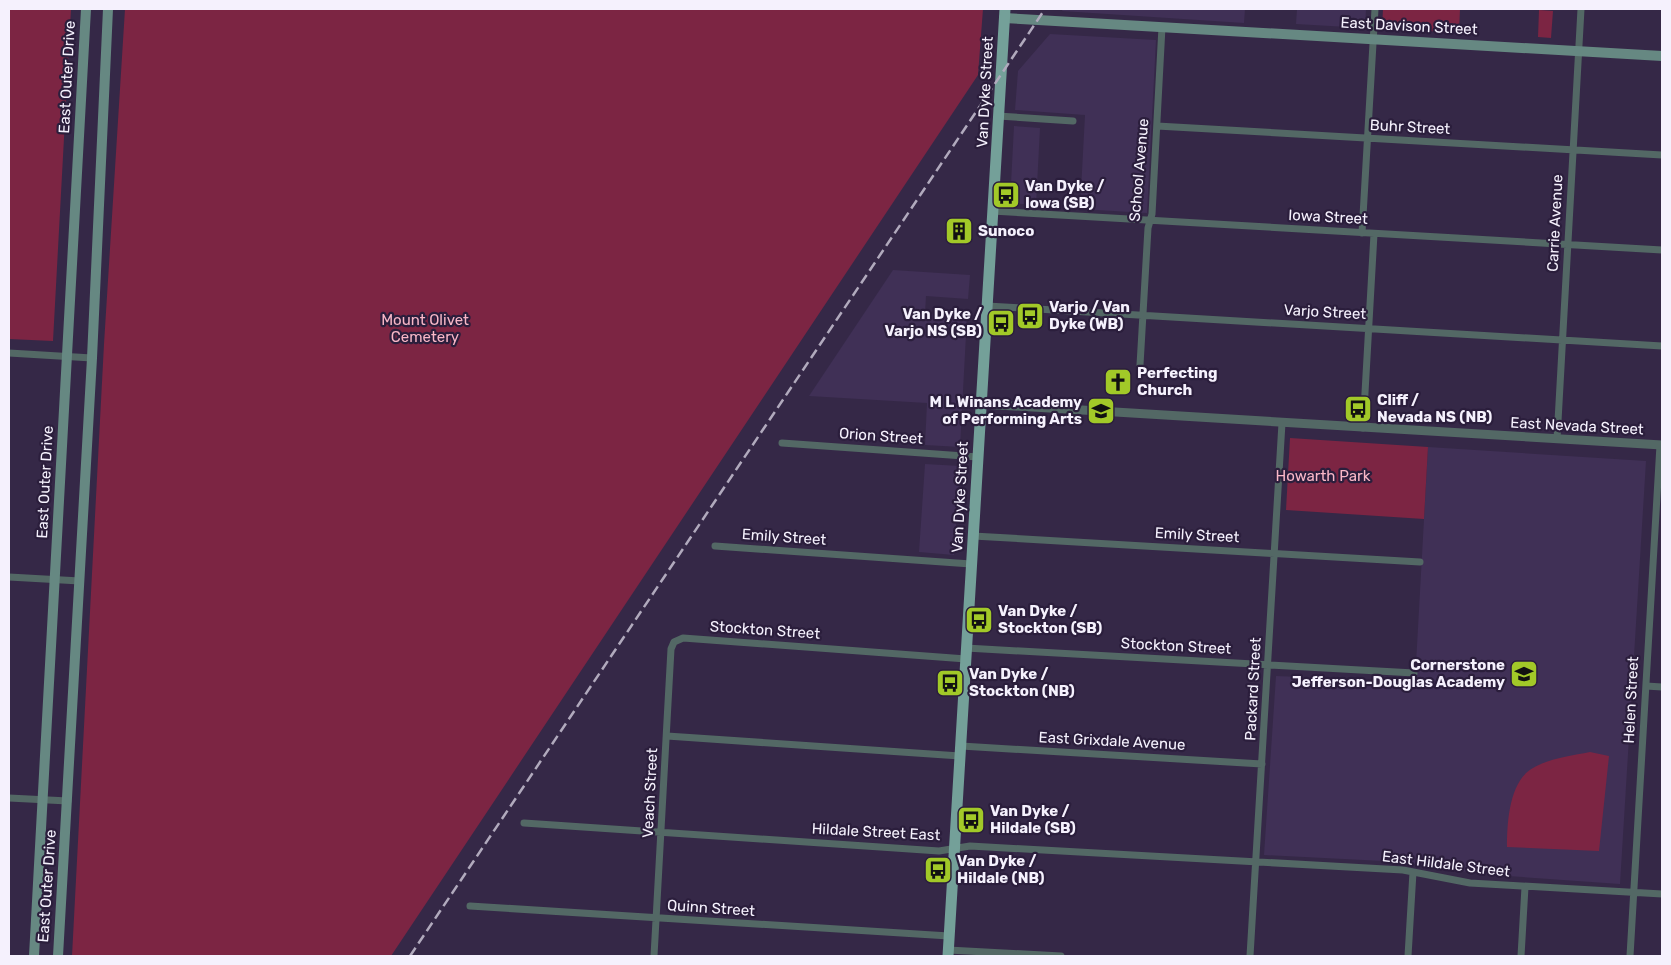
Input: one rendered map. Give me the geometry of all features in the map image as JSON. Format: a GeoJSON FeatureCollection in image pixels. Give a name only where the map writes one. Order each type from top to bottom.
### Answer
{"type":"FeatureCollection","features":[{"type":"Feature","properties":{"kind":"main road","name":"East Outer Drive"},"geometry":{"type":"LineString","coordinates":[[34,956],[86,9]]}},
{"type":"Feature","properties":{"kind":"main road","name":"East Outer Drive"},"geometry":{"type":"LineString","coordinates":[[58,956],[92,358],[108,9]]}},
{"type":"Feature","properties":{"kind":"main road","name":"East Davison Street"},"geometry":{"type":"LineString","coordinates":[[1004,13],[1162,27],[1662,56]]}},
{"type":"Feature","properties":{"kind":"main road","name":"Van Dyke Street"},"geometry":{"type":"LineString","coordinates":[[948,953],[1004,13]]}},
{"type":"Feature","properties":{"kind":"street"},"geometry":{"type":"LineString","coordinates":[[1362,233],[1376,9]]}},
{"type":"Feature","properties":{"kind":"street","name":"Carrie Avenue"},"geometry":{"type":"LineString","coordinates":[[1557,439],[1581,9]]}},
{"type":"Feature","properties":{"kind":"street","name":"School Avenue"},"geometry":{"type":"LineString","coordinates":[[1140,365],[1162,27]]}},
{"type":"Feature","properties":{"kind":"street"},"geometry":{"type":"LineString","coordinates":[[998,116],[1073,121]]}},
{"type":"Feature","properties":{"kind":"street","name":"Buhr Street"},"geometry":{"type":"LineString","coordinates":[[1156,126],[1662,155]]}},
{"type":"Feature","properties":{"kind":"street","name":"Iowa Street"},"geometry":{"type":"LineString","coordinates":[[992,211],[1662,250]]}},
{"type":"Feature","properties":{"kind":"street"},"geometry":{"type":"LineString","coordinates":[[1363,428],[1374,234]]}},
{"type":"Feature","properties":{"kind":"street","name":"Varjo Street"},"geometry":{"type":"LineString","coordinates":[[987,306],[1662,346]]}},
{"type":"Feature","properties":{"kind":"street"},"geometry":{"type":"LineString","coordinates":[[9,354],[92,358]]}},
{"type":"Feature","properties":{"kind":"street","name":"East Nevada Street"},"geometry":{"type":"LineString","coordinates":[[981,404],[1661,445]]}},
{"type":"Feature","properties":{"kind":"street","name":"Packard Street"},"geometry":{"type":"LineString","coordinates":[[1250,956],[1282,423]]}},
{"type":"Feature","properties":{"kind":"street","name":"Orion Street"},"geometry":{"type":"LineString","coordinates":[[782,443],[978,457]]}},
{"type":"Feature","properties":{"kind":"street","name":"Helen Street"},"geometry":{"type":"LineString","coordinates":[[1630,956],[1661,445]]}},
{"type":"Feature","properties":{"kind":"street","name":"Emily Street"},"geometry":{"type":"LineString","coordinates":[[973,536],[1420,562]]}},
{"type":"Feature","properties":{"kind":"street","name":"Emily Street"},"geometry":{"type":"LineString","coordinates":[[715,546],[971,564]]}},
{"type":"Feature","properties":{"kind":"street"},"geometry":{"type":"LineString","coordinates":[[9,577],[80,581]]}},
{"type":"Feature","properties":{"kind":"street","name":"Stockton Street"},"geometry":{"type":"LineString","coordinates":[[683,638],[1414,673]]}},
{"type":"Feature","properties":{"kind":"street","name":"Veach Street"},"geometry":{"type":"LineString","coordinates":[[654,956],[672,649],[674,642],[683,638]]}},
{"type":"Feature","properties":{"kind":"street"},"geometry":{"type":"LineString","coordinates":[[1646,686],[1662,687]]}},
{"type":"Feature","properties":{"kind":"street","name":"East Grixdale Avenue"},"geometry":{"type":"LineString","coordinates":[[667,736],[1262,764]]}},
{"type":"Feature","properties":{"kind":"street"},"geometry":{"type":"LineString","coordinates":[[9,798],[68,801]]}},
{"type":"Feature","properties":{"kind":"street","name":"Hildale Street East"},"geometry":{"type":"LineString","coordinates":[[524,823],[939,851],[970,846],[1256,862]]}},
{"type":"Feature","properties":{"kind":"street","name":"East Hildale Street"},"geometry":{"type":"LineString","coordinates":[[1256,862],[1413,872],[1470,883],[1662,894]]}},
{"type":"Feature","properties":{"kind":"street"},"geometry":{"type":"LineString","coordinates":[[1408,956],[1413,872]]}},
{"type":"Feature","properties":{"kind":"street"},"geometry":{"type":"LineString","coordinates":[[1521,956],[1525,887]]}},
{"type":"Feature","properties":{"kind":"street","name":"Quinn Street"},"geometry":{"type":"LineString","coordinates":[[470,906],[949,936]]}},
{"type":"Feature","properties":{"kind":"street"},"geometry":{"type":"LineString","coordinates":[[948,953],[1061,956]]}},
{"type":"Feature","properties":{"kind":"shaded area"},"geometry":{"type":"Polygon","coordinates":[[[1063,9],[1245,9],[1244,23],[1062,11],[1063,9]]]}},
{"type":"Feature","properties":{"kind":"shaded area"},"geometry":{"type":"Polygon","coordinates":[[[1297,9],[1366,9],[1365,28],[1296,24],[1297,9]]]}},
{"type":"Feature","properties":{"kind":"shaded area"},"geometry":{"type":"Polygon","coordinates":[[[1050,34],[1156,40],[1147,213],[1080,209],[1085,115],[1015,110],[1018,71],[1050,34]]]}},
{"type":"Feature","properties":{"kind":"shaded area"},"geometry":{"type":"Polygon","coordinates":[[[1014,126],[1040,128],[1036,205],[1010,203],[1014,126]]]}},
{"type":"Feature","properties":{"kind":"shaded area"},"geometry":{"type":"Polygon","coordinates":[[[893,270],[970,275],[968,299],[926,296],[925,313],[967,316],[960,447],[925,445],[927,403],[809,396],[893,270]]]}},
{"type":"Feature","properties":{"kind":"shaded area","name":"Cornerstone Jefferson-Douglas Academy"},"geometry":{"type":"Polygon","coordinates":[[[1428,447],[1646,461],[1620,884],[1480,874],[1403,862],[1264,855],[1276,676],[1415,682],[1428,447]]]}},
{"type":"Feature","properties":{"kind":"shaded area"},"geometry":{"type":"Polygon","coordinates":[[[925,464],[960,466],[954,555],[919,552],[925,464]]]}},
{"type":"Feature","properties":{"kind":"green space"},"geometry":{"type":"Polygon","coordinates":[[[9,9],[71,9],[53,341],[9,339],[9,9]]]}},
{"type":"Feature","properties":{"kind":"green space","name":"Mount Olivet Cemetery"},"geometry":{"type":"Polygon","coordinates":[[[125,9],[983,9],[978,75],[391,956],[72,956],[104,344],[125,9]]]}},
{"type":"Feature","properties":{"kind":"green space"},"geometry":{"type":"Polygon","coordinates":[[[1383,9],[1460,9],[1459,33],[1382,28],[1383,9]]]}},
{"type":"Feature","properties":{"kind":"green space"},"geometry":{"type":"Polygon","coordinates":[[[1539,10],[1553,11],[1551,38],[1538,37],[1539,10]]]}},
{"type":"Feature","properties":{"kind":"green space","name":"Howarth Park"},"geometry":{"type":"Polygon","coordinates":[[[1290,438],[1428,447],[1424,519],[1286,510],[1290,438]]]}},
{"type":"Feature","properties":{"kind":"green space"},"geometry":{"type":"Polygon","coordinates":[[[1590,752],[1609,756],[1599,851],[1507,847],[1511,803],[1514,792],[1525,774],[1546,762],[1590,752]]]}},
{"type":"Feature","properties":{"kind":"railway"},"geometry":{"type":"LineString","coordinates":[[410,956],[1045,9]]}},
{"type":"Feature","properties":{"kind":"place","name":"Van Dyke / Iowa (SB)"},"geometry":{"type":"Point","coordinates":[1006,195]}},
{"type":"Feature","properties":{"kind":"place","name":"Sunoco"},"geometry":{"type":"Point","coordinates":[959,231]}},
{"type":"Feature","properties":{"kind":"place","name":"Varjo / Van Dyke (WB)"},"geometry":{"type":"Point","coordinates":[1030,316]}},
{"type":"Feature","properties":{"kind":"place","name":"Van Dyke / Varjo NS (SB)"},"geometry":{"type":"Point","coordinates":[1001,323]}},
{"type":"Feature","properties":{"kind":"place","name":"Perfecting Church"},"geometry":{"type":"Point","coordinates":[1118,382]}},
{"type":"Feature","properties":{"kind":"place","name":"Cliff / Nevada NS (NB)"},"geometry":{"type":"Point","coordinates":[1358,409]}},
{"type":"Feature","properties":{"kind":"place","name":"M L Winans Academy of Performing Arts"},"geometry":{"type":"Point","coordinates":[1101,411]}},
{"type":"Feature","properties":{"kind":"place","name":"Van Dyke / Stockton (SB)"},"geometry":{"type":"Point","coordinates":[979,620]}},
{"type":"Feature","properties":{"kind":"place","name":"Cornerstone Jefferson-Douglas Academy"},"geometry":{"type":"Point","coordinates":[1524,674]}},
{"type":"Feature","properties":{"kind":"place","name":"Van Dyke / Stockton (NB)"},"geometry":{"type":"Point","coordinates":[950,683]}},
{"type":"Feature","properties":{"kind":"place","name":"Van Dyke / Hildale (SB)"},"geometry":{"type":"Point","coordinates":[971,820]}},
{"type":"Feature","properties":{"kind":"place","name":"Van Dyke / Hildale (NB)"},"geometry":{"type":"Point","coordinates":[938,870]}}]}
